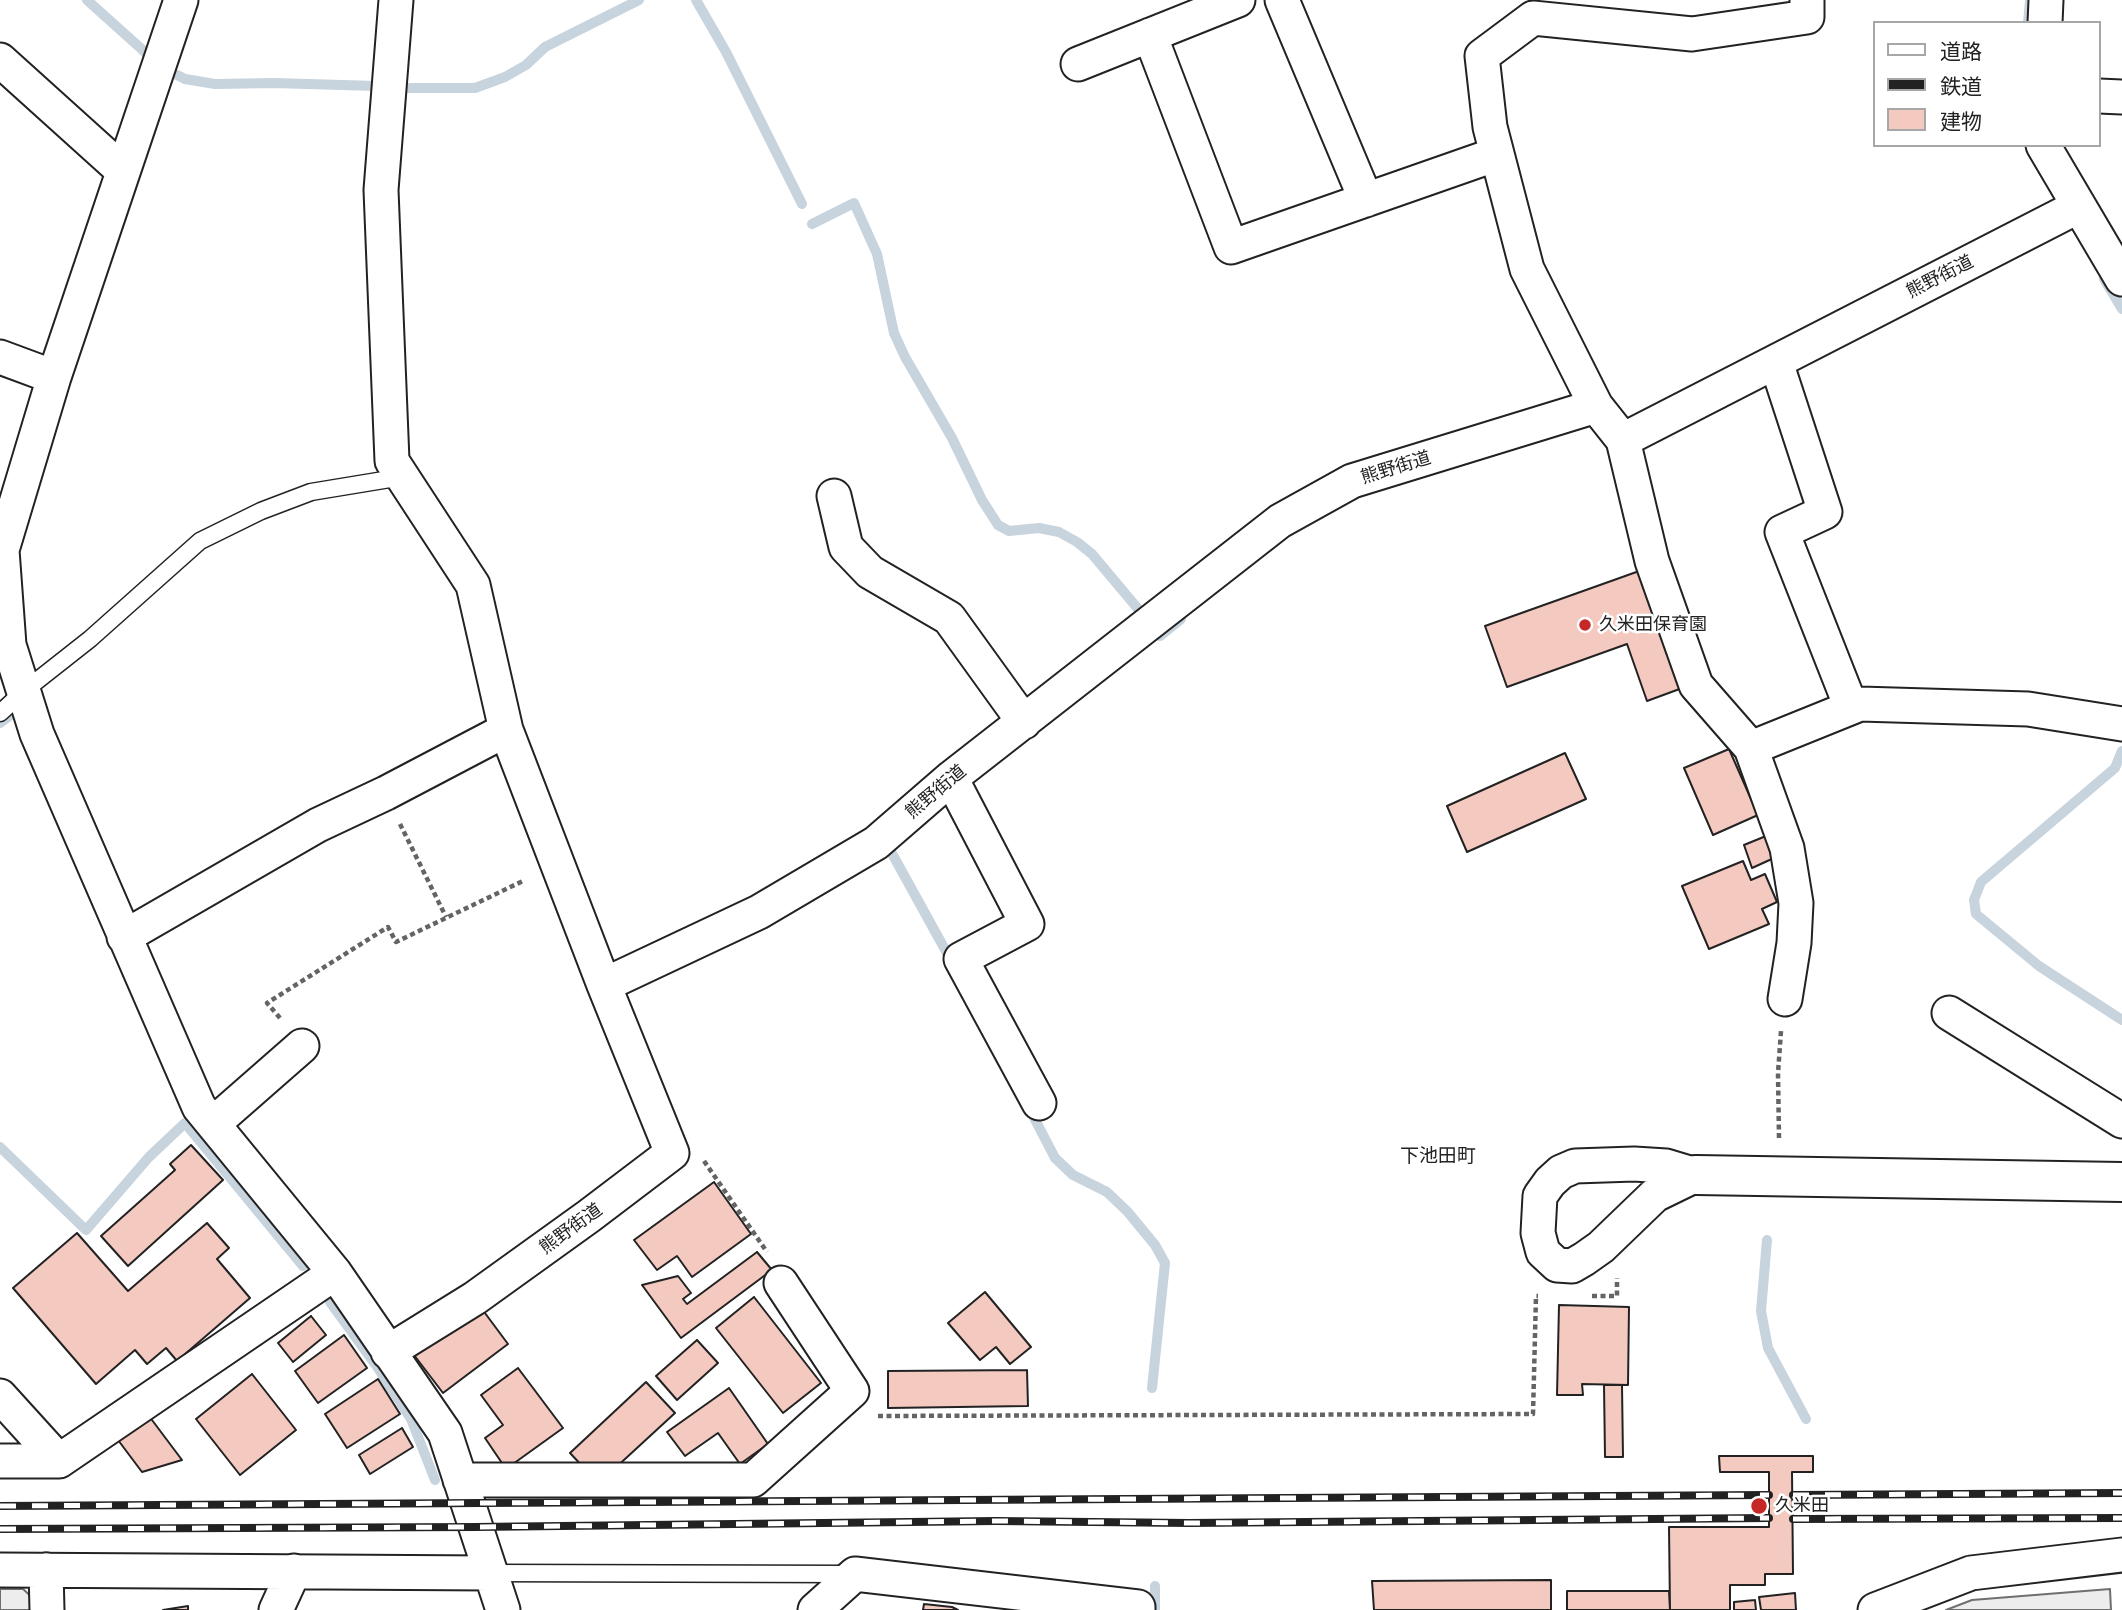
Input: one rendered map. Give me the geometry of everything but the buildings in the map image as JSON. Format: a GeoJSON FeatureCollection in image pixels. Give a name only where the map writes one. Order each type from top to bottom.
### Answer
{"type":"FeatureCollection","features":[{"type":"Feature","properties":{"kind":"street"},"geometry":{"type":"LineString","coordinates":[[181,0],[54,377],[2,550],[9,645],[37,734],[199,1107],[335,1273],[445,1433],[503,1610]]}},
{"type":"Feature","properties":{"kind":"street"},"geometry":{"type":"LineString","coordinates":[[396,0],[382,190],[392,461],[473,585],[506,730],[672,1153]]}},
{"type":"Feature","properties":{"kind":"street"},"geometry":{"type":"LineString","coordinates":[[1078,65],[1238,0]]}},
{"type":"Feature","properties":{"kind":"street"},"geometry":{"type":"LineString","coordinates":[[1282,0],[1366,200]]}},
{"type":"Feature","properties":{"kind":"street"},"geometry":{"type":"LineString","coordinates":[[1785,999],[1794,943],[1796,903],[1787,848],[1751,748],[1696,685],[1651,561],[1623,439],[1596,406],[1527,269],[1490,127],[1482,56],[1535,9],[1692,34],[1807,17],[1807,0]]}},
{"type":"Feature","properties":{"kind":"street"},"geometry":{"type":"LineString","coordinates":[[2045,21],[2046,0]]}},
{"type":"Feature","properties":{"kind":"street"},"geometry":{"type":"LineString","coordinates":[[1150,35],[1231,247],[1497,154]]}},
{"type":"Feature","properties":{"kind":"street"},"geometry":{"type":"LineString","coordinates":[[0,60],[122,171]]}},
{"type":"Feature","properties":{"kind":"street"},"geometry":{"type":"LineString","coordinates":[[2101,96],[2122,96]]}},
{"type":"Feature","properties":{"kind":"street"},"geometry":{"type":"LineString","coordinates":[[2044,147],[2122,279]]}},
{"type":"Feature","properties":{"kind":"street","name":"熊野街道"},"geometry":{"type":"LineString","coordinates":[[1623,439],[2078,206]]}},
{"type":"Feature","properties":{"kind":"street"},"geometry":{"type":"LineString","coordinates":[[0,357],[54,377]]}},
{"type":"Feature","properties":{"kind":"street"},"geometry":{"type":"LineString","coordinates":[[1776,362],[1825,512],[1782,532],[1851,707]]}},
{"type":"Feature","properties":{"kind":"street","name":"熊野街道"},"geometry":{"type":"LineString","coordinates":[[604,985],[759,912],[876,843],[951,778],[1280,521],[1352,481],[1596,406]]}},
{"type":"Feature","properties":{"kind":"street"},"geometry":{"type":"LineString","coordinates":[[834,496],[846,547],[870,572],[949,618],[1024,722]]}},
{"type":"Feature","properties":{"kind":"street"},"geometry":{"type":"LineString","coordinates":[[1751,748],[1860,704],[2028,709],[2122,724]]}},
{"type":"Feature","properties":{"kind":"street"},"geometry":{"type":"LineString","coordinates":[[124,937],[318,825],[386,793],[506,730]]}},
{"type":"Feature","properties":{"kind":"street"},"geometry":{"type":"LineString","coordinates":[[951,778],[1027,925],[961,959],[1039,1103]]}},
{"type":"Feature","properties":{"kind":"street"},"geometry":{"type":"LineString","coordinates":[[1949,1013],[2122,1121]]}},
{"type":"Feature","properties":{"kind":"street"},"geometry":{"type":"LineString","coordinates":[[213,1124],[302,1046]]}},
{"type":"Feature","properties":{"kind":"street","name":"熊野街道"},"geometry":{"type":"LineString","coordinates":[[388,1352],[485,1290],[672,1153]]}},
{"type":"Feature","properties":{"kind":"street"},"geometry":{"type":"LineString","coordinates":[[1612,1164],[1627,1176],[1636,1199],[1626,1223]]}},
{"type":"Feature","properties":{"kind":"street"},"geometry":{"type":"LineString","coordinates":[[1696,1175],[1655,1195],[1601,1247],[1572,1266],[1557,1265],[1544,1252],[1538,1233],[1540,1196],[1561,1172],[1575,1166],[1667,1166],[1696,1175],[2122,1182]]}},
{"type":"Feature","properties":{"kind":"street"},"geometry":{"type":"LineString","coordinates":[[0,1461],[59,1461],[335,1273]]}},
{"type":"Feature","properties":{"kind":"street"},"geometry":{"type":"LineString","coordinates":[[460,1480],[753,1480],[852,1391],[781,1283]]}},
{"type":"Feature","properties":{"kind":"street"},"geometry":{"type":"LineString","coordinates":[[0,1396],[59,1461]]}},
{"type":"Feature","properties":{"kind":"street"},"geometry":{"type":"LineString","coordinates":[[1875,1610],[1971,1573],[2122,1555]]}},
{"type":"Feature","properties":{"kind":"street"},"geometry":{"type":"LineString","coordinates":[[0,1570],[490,1573]]}},
{"type":"Feature","properties":{"kind":"street"},"geometry":{"type":"LineString","coordinates":[[46,1570],[47,1610]]}},
{"type":"Feature","properties":{"kind":"street"},"geometry":{"type":"LineString","coordinates":[[276,1610],[294,1572]]}},
{"type":"Feature","properties":{"kind":"street"},"geometry":{"type":"LineString","coordinates":[[816,1610],[855,1574],[999,1600],[1138,1606],[1138,1610]]}},
{"type":"Feature","properties":{"kind":"lane"},"geometry":{"type":"LineString","coordinates":[[0,713],[90,639],[200,541],[261,511],[311,492],[402,477]]}},
{"type":"Feature","properties":{"kind":"lane"},"geometry":{"type":"LineString","coordinates":[[490,1573],[855,1574]]}},
{"type":"Feature","properties":{"kind":"path"},"geometry":{"type":"LineString","coordinates":[[386,793],[446,917]]}},
{"type":"Feature","properties":{"kind":"path"},"geometry":{"type":"LineString","coordinates":[[302,1046],[267,1003],[388,927],[396,942],[558,864]]}},
{"type":"Feature","properties":{"kind":"path"},"geometry":{"type":"LineString","coordinates":[[1779,1141],[1778,1073],[1785,999]]}},
{"type":"Feature","properties":{"kind":"path"},"geometry":{"type":"LineString","coordinates":[[672,1153],[693,1145],[781,1272],[781,1283]]}},
{"type":"Feature","properties":{"kind":"path"},"geometry":{"type":"LineString","coordinates":[[1590,1296],[1617,1296],[1626,1223]]}},
{"type":"Feature","properties":{"kind":"path"},"geometry":{"type":"LineString","coordinates":[[825,1415],[1533,1414],[1536,1296],[1549,1296]]}},
{"type":"Feature","properties":{"kind":"shaded area"},"geometry":{"type":"Polygon","coordinates":[[[0,1589],[23,1589],[36,1601],[36,1610],[0,1610],[0,1589]]]}},
{"type":"Feature","properties":{"kind":"shaded area"},"geometry":{"type":"Polygon","coordinates":[[[2110,1589],[2111,1610],[1946,1610],[1972,1600],[2110,1589]]]}},
{"type":"Feature","properties":{"kind":"waterway"},"geometry":{"type":"LineString","coordinates":[[87,0],[146,53]]}},
{"type":"Feature","properties":{"kind":"waterway"},"geometry":{"type":"LineString","coordinates":[[405,88],[475,88],[505,77],[526,65],[545,47],[639,0]]}},
{"type":"Feature","properties":{"kind":"waterway"},"geometry":{"type":"LineString","coordinates":[[696,0],[726,52],[802,204]]}},
{"type":"Feature","properties":{"kind":"waterway"},"geometry":{"type":"LineString","coordinates":[[2028,21],[2030,1]]}},
{"type":"Feature","properties":{"kind":"waterway"},"geometry":{"type":"LineString","coordinates":[[177,75],[215,84],[376,86]]}},
{"type":"Feature","properties":{"kind":"waterway"},"geometry":{"type":"LineString","coordinates":[[812,224],[854,203],[877,254],[894,333],[952,438],[982,500],[998,525],[1009,531],[1039,528],[1059,532],[1077,542],[1092,554],[1144,616],[1139,619]]}},
{"type":"Feature","properties":{"kind":"waterway"},"geometry":{"type":"LineString","coordinates":[[2104,279],[2122,309]]}},
{"type":"Feature","properties":{"kind":"waterway"},"geometry":{"type":"LineString","coordinates":[[1160,636],[1181,619]]}},
{"type":"Feature","properties":{"kind":"waterway"},"geometry":{"type":"LineString","coordinates":[[0,723],[12,714]]}},
{"type":"Feature","properties":{"kind":"waterway"},"geometry":{"type":"LineString","coordinates":[[2122,751],[2115,768],[1981,882],[1974,900],[1976,914],[2039,966],[2122,1020]]}},
{"type":"Feature","properties":{"kind":"waterway"},"geometry":{"type":"LineString","coordinates":[[889,848],[953,964]]}},
{"type":"Feature","properties":{"kind":"waterway"},"geometry":{"type":"LineString","coordinates":[[1029,1108],[1055,1158],[1073,1175],[1107,1192],[1127,1211],[1155,1245],[1165,1263],[1152,1388]]}},
{"type":"Feature","properties":{"kind":"waterway"},"geometry":{"type":"LineString","coordinates":[[0,1147],[86,1230],[149,1157],[185,1123],[303,1266]]}},
{"type":"Feature","properties":{"kind":"waterway"},"geometry":{"type":"LineString","coordinates":[[1767,1240],[1761,1311],[1768,1348],[1806,1419]]}},
{"type":"Feature","properties":{"kind":"waterway"},"geometry":{"type":"LineString","coordinates":[[330,1302],[411,1419],[435,1480]]}},
{"type":"Feature","properties":{"kind":"waterway"},"geometry":{"type":"LineString","coordinates":[[1155,1586],[1155,1610]]}},
{"type":"Feature","properties":{"kind":"railway"},"geometry":{"type":"LineString","coordinates":[[1793,1495],[2122,1493]]}},
{"type":"Feature","properties":{"kind":"railway"},"geometry":{"type":"LineString","coordinates":[[0,1506],[1769,1495]]}},
{"type":"Feature","properties":{"kind":"railway"},"geometry":{"type":"LineString","coordinates":[[0,1529],[1769,1518]]}},
{"type":"Feature","properties":{"kind":"railway"},"geometry":{"type":"LineString","coordinates":[[1793,1519],[2122,1518]]}},
{"type":"Feature","properties":{"kind":"place","name":"久米田保育園"},"geometry":{"type":"Point","coordinates":[1585,625]}},
{"type":"Feature","properties":{"kind":"place","name":"久米田"},"geometry":{"type":"Point","coordinates":[1759,1506]}},
{"type":"Feature","properties":{"kind":"district","name":"下池田町"},"geometry":{"type":"Point","coordinates":[1438,1156]}}]}
